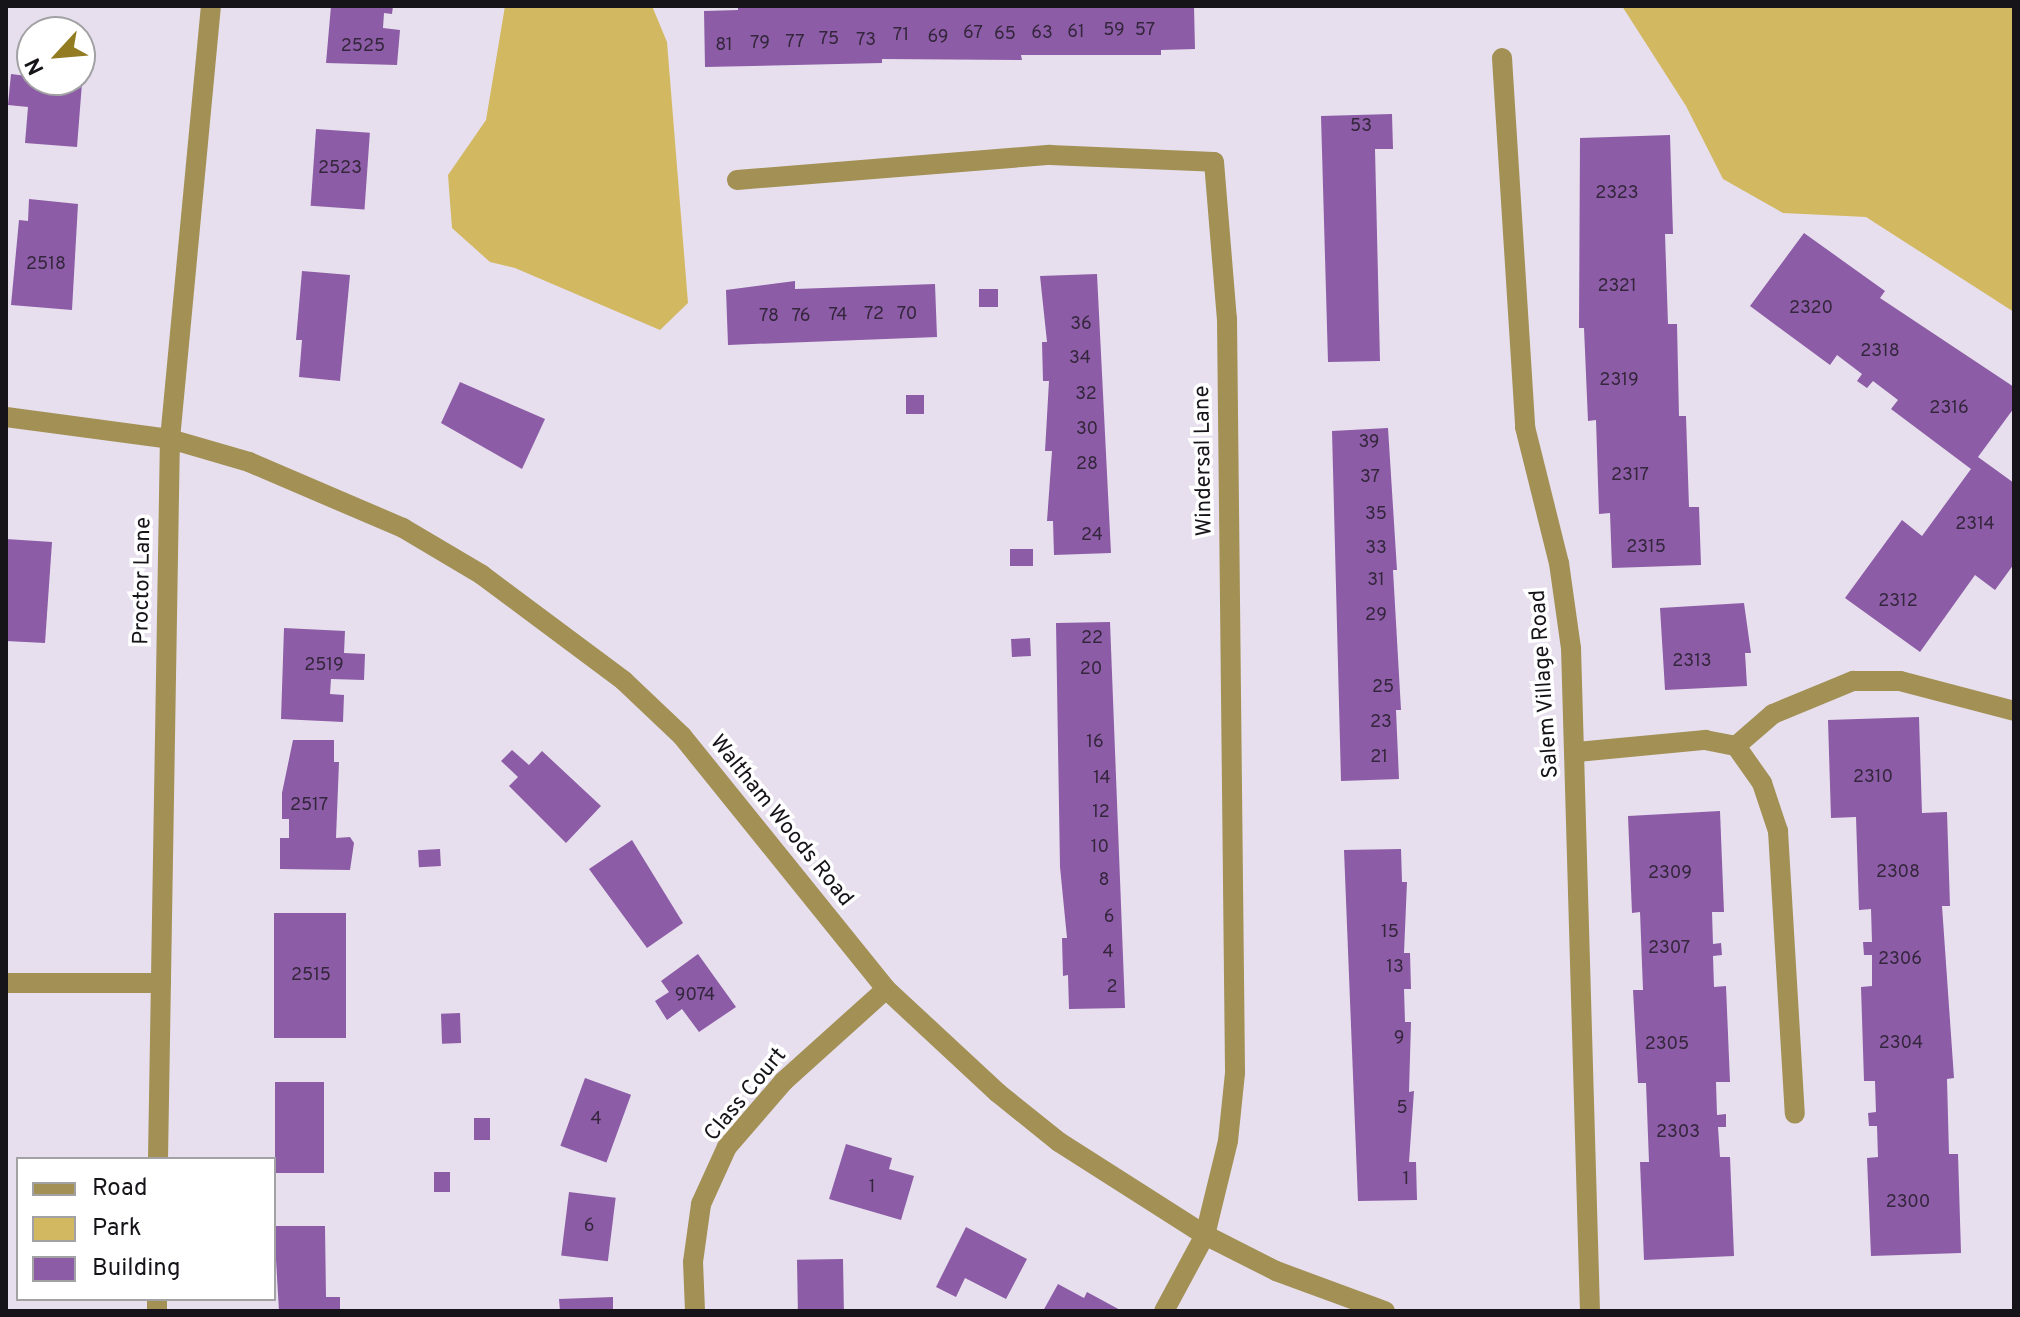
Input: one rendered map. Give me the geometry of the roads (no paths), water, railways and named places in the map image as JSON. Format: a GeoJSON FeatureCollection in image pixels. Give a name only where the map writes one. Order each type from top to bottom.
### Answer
{"type":"FeatureCollection","features":[{"type":"Feature","properties":{"kind":"street","name":"Proctor Lane"},"geometry":{"type":"LineString","coordinates":[[158,1157],[170,439],[211,6]]}},
{"type":"Feature","properties":{"kind":"street","name":"Salem Village Road"},"geometry":{"type":"LineString","coordinates":[[1502,58],[1525,427],[1559,563],[1577,752],[1579,1021],[1590,1311]]}},
{"type":"Feature","properties":{"kind":"street","name":"Windersal Lane"},"geometry":{"type":"LineString","coordinates":[[737,180],[1050,155],[1214,162],[1227,319],[1235,1073],[1228,1141],[1205,1235]]}},
{"type":"Feature","properties":{"kind":"street","name":"Waltham Woods Road"},"geometry":{"type":"LineString","coordinates":[[6,417],[170,439],[249,462],[403,528],[556,627],[682,736],[886,989],[937,1040],[1059,1142],[1205,1235],[1276,1271],[1385,1311]]}},
{"type":"Feature","properties":{"kind":"street"},"geometry":{"type":"LineString","coordinates":[[1736,746],[1773,714],[1853,681],[1900,681],[2014,711]]}},
{"type":"Feature","properties":{"kind":"street"},"geometry":{"type":"LineString","coordinates":[[1577,752],[1705,740],[1736,746],[1762,783],[1778,831],[1795,1113]]}},
{"type":"Feature","properties":{"kind":"street"},"geometry":{"type":"LineString","coordinates":[[6,983],[161,983]]}},
{"type":"Feature","properties":{"kind":"street","name":"Class Court"},"geometry":{"type":"LineString","coordinates":[[695,1311],[693,1262],[701,1204],[727,1147],[784,1081],[886,989]]}},
{"type":"Feature","properties":{"kind":"street"},"geometry":{"type":"LineString","coordinates":[[1164,1311],[1205,1235]]}}]}
